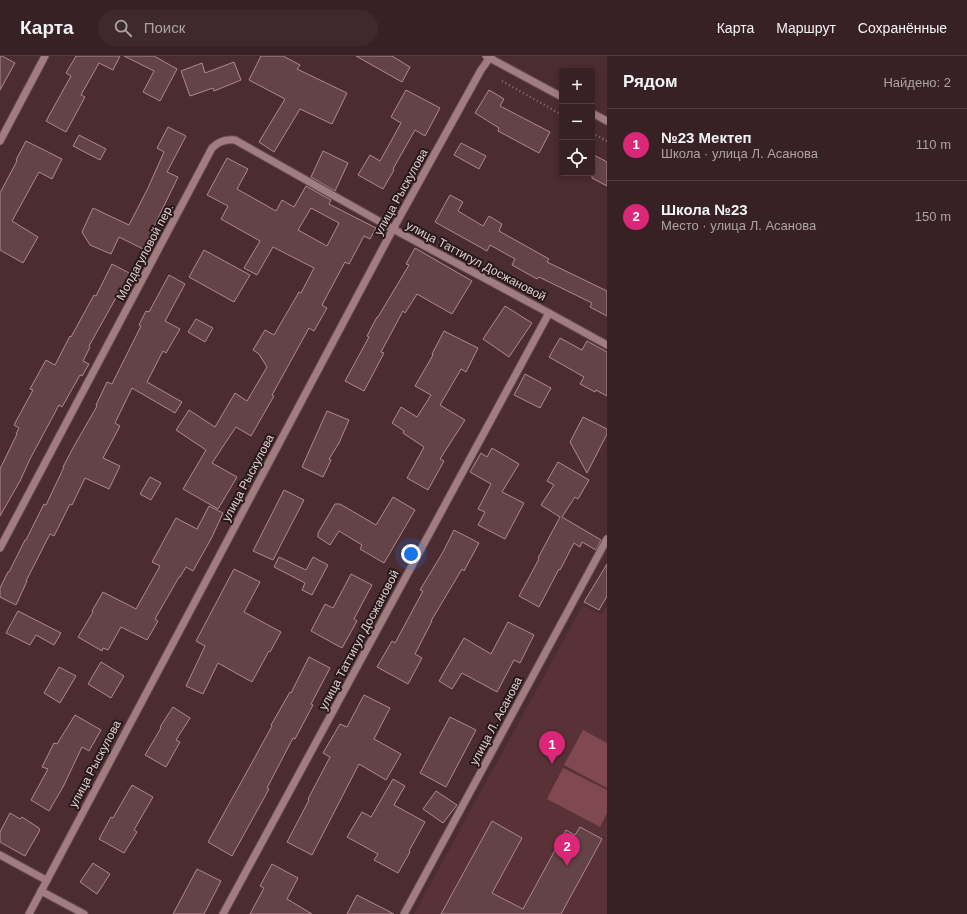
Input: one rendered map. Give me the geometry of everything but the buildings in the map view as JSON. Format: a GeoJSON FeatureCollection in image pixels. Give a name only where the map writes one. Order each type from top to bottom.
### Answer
{"type":"FeatureCollection","features":[{"type":"Feature","properties":{"kind":"street"},"geometry":{"type":"LineString","coordinates":[[0,141],[45,56]]}},
{"type":"Feature","properties":{"kind":"street"},"geometry":{"type":"LineString","coordinates":[[489,57],[559,95]]}},
{"type":"Feature","properties":{"kind":"street","name":"улица Рыскулова"},"geometry":{"type":"LineString","coordinates":[[29,914],[393,229],[489,57]]}},
{"type":"Feature","properties":{"kind":"street"},"geometry":{"type":"LineString","coordinates":[[595,115],[607,121]]}},
{"type":"Feature","properties":{"kind":"street","name":"Молдагуловой пер."},"geometry":{"type":"LineString","coordinates":[[0,548],[212,148],[215,145],[228,139],[235,140],[393,229]]}},
{"type":"Feature","properties":{"kind":"street","name":"улица Таттигул Досжановой"},"geometry":{"type":"LineString","coordinates":[[393,229],[607,345]]}},
{"type":"Feature","properties":{"kind":"street","name":"улица Таттигул Досжановой"},"geometry":{"type":"LineString","coordinates":[[223,914],[549,313]]}},
{"type":"Feature","properties":{"kind":"street","name":"улица Л. Асанова"},"geometry":{"type":"LineString","coordinates":[[404,914],[607,539]]}},
{"type":"Feature","properties":{"kind":"street"},"geometry":{"type":"LineString","coordinates":[[0,855],[46,880]]}},
{"type":"Feature","properties":{"kind":"street"},"geometry":{"type":"LineString","coordinates":[[41,891],[84,914]]}},
{"type":"Feature","properties":{"kind":"path"},"geometry":{"type":"LineString","coordinates":[[502,81],[559,113]]}},
{"type":"Feature","properties":{"kind":"path"},"geometry":{"type":"LineString","coordinates":[[595,135],[607,141]]}},
{"type":"Feature","properties":{"kind":"shaded area"},"geometry":{"type":"Polygon","coordinates":[[[583,605],[601,615],[607,606],[607,914],[414,914],[583,605]]]}},
{"type":"Feature","properties":{"kind":"shaded area"},"geometry":{"type":"Polygon","coordinates":[[[583,730],[607,743],[607,788],[564,765],[583,730]]]}},
{"type":"Feature","properties":{"kind":"shaded area"},"geometry":{"type":"Polygon","coordinates":[[[563,768],[607,790],[607,813],[600,827],[547,799],[563,768]]]}},
{"type":"Feature","properties":{"kind":"place","name":"№23 Мектеп"},"geometry":{"type":"Point","coordinates":[552,764]}},
{"type":"Feature","properties":{"kind":"place","name":"Школа №23"},"geometry":{"type":"Point","coordinates":[567,866]}}]}
